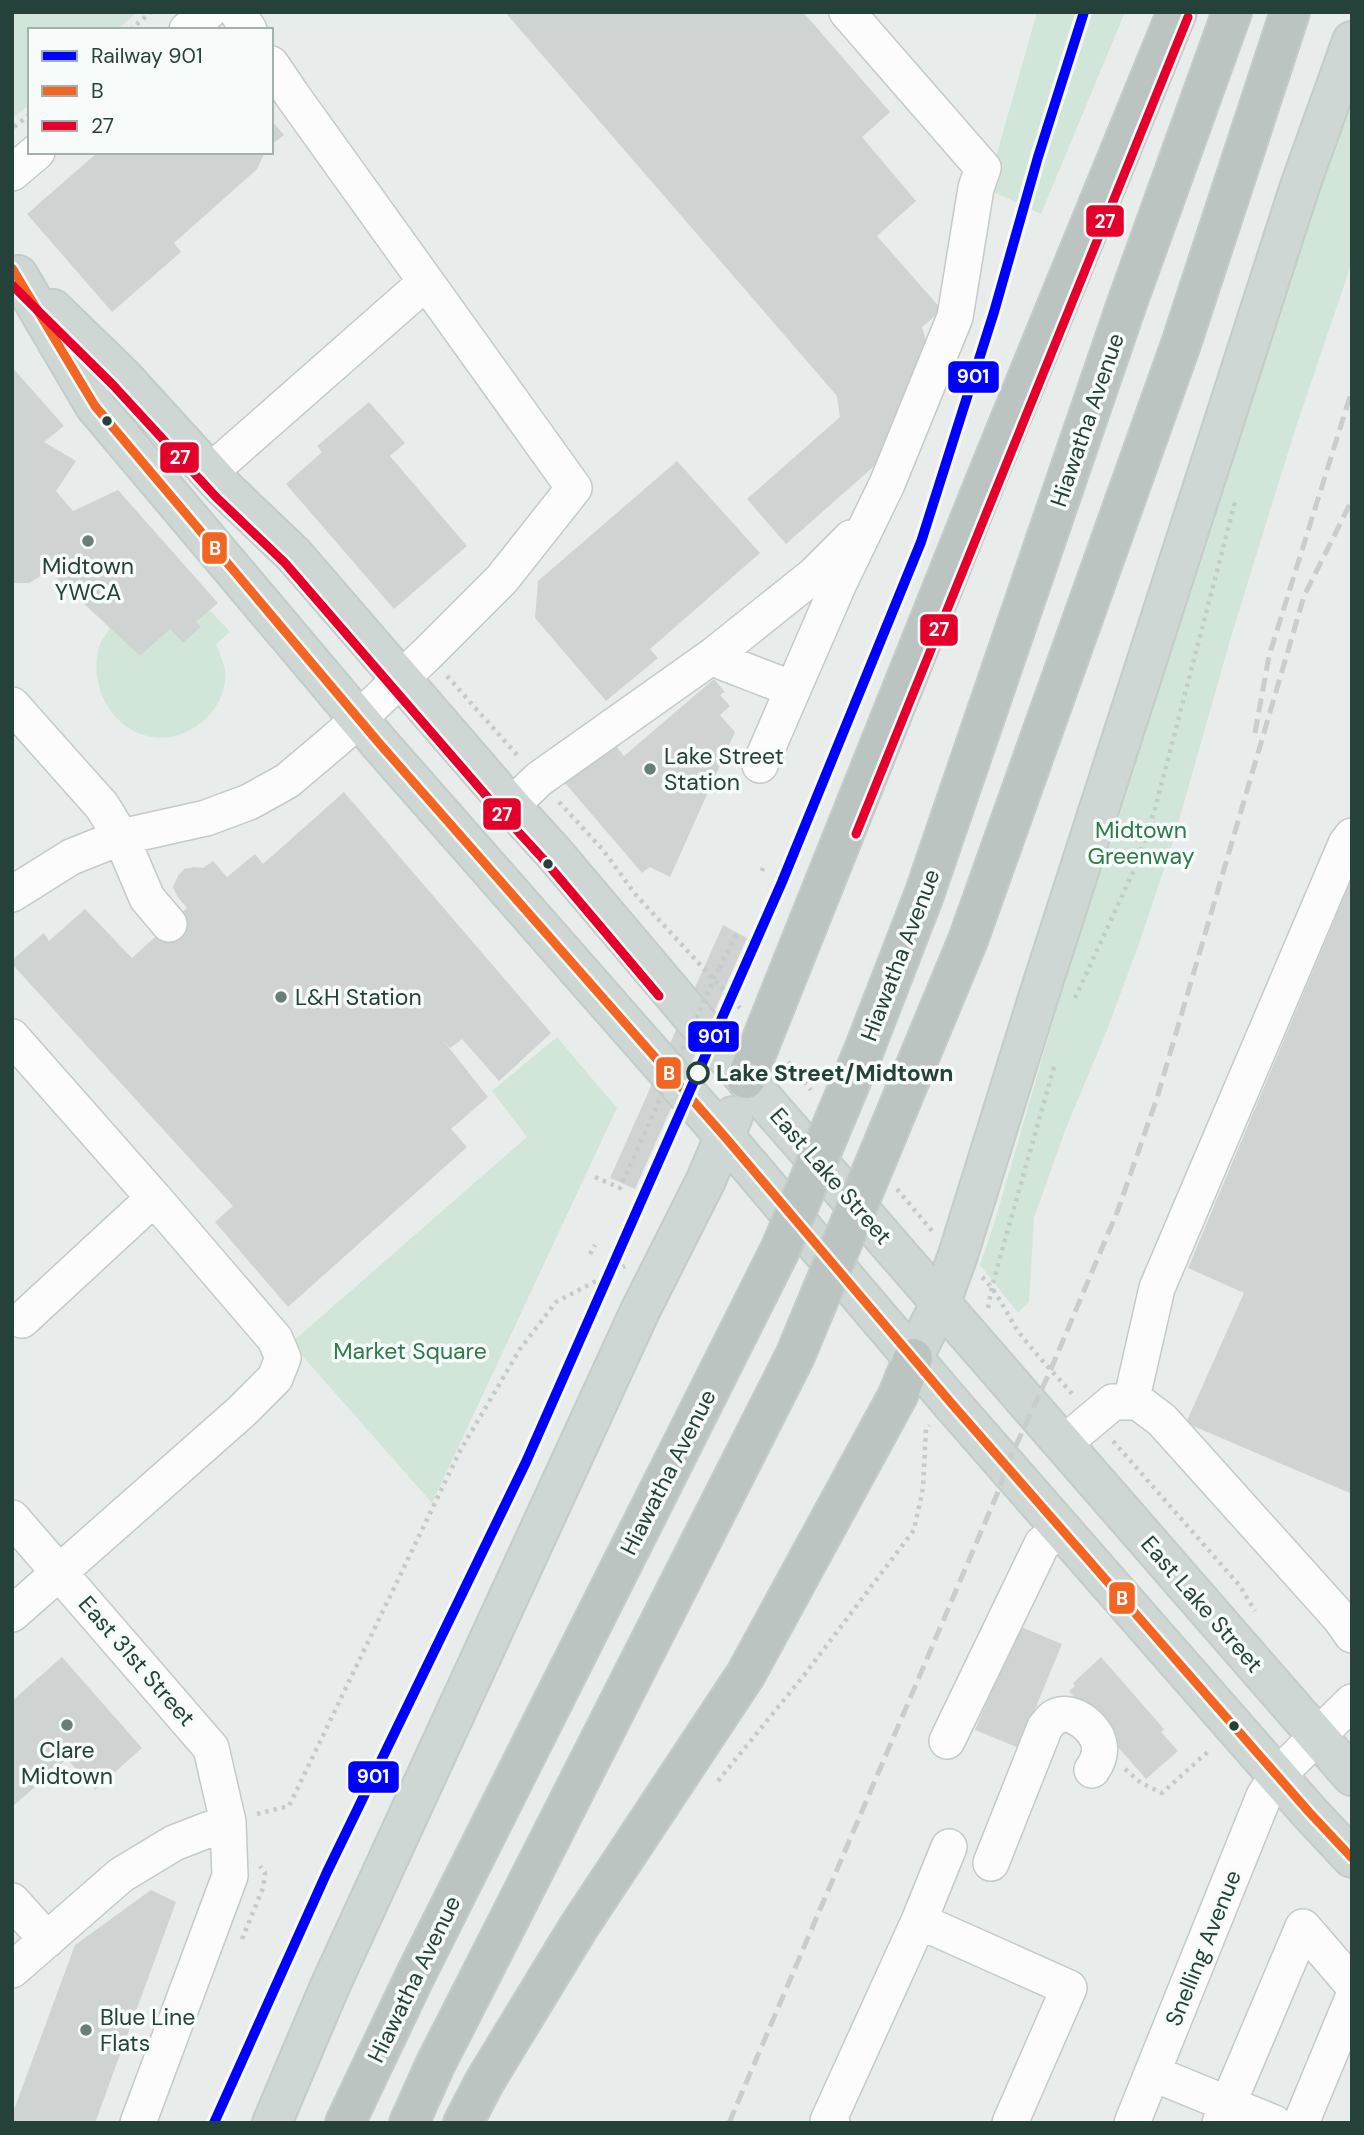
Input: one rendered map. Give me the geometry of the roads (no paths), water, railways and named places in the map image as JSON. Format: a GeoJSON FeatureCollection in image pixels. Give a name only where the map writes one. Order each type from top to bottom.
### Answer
{"type":"FeatureCollection","features":[{"type":"Feature","properties":{"kind":"highway"},"geometry":{"type":"LineString","coordinates":[[746,1079],[1177,12]]}},
{"type":"Feature","properties":{"kind":"highway","name":"Hiawatha Avenue"},"geometry":{"type":"LineString","coordinates":[[345,2123],[416,1975],[780,1250],[864,1050],[924,895],[1126,306],[1232,12]]}},
{"type":"Feature","properties":{"kind":"highway"},"geometry":{"type":"LineString","coordinates":[[409,2123],[436,2063],[795,1356],[968,940],[1181,344],[1290,12]]}},
{"type":"Feature","properties":{"kind":"highway"},"geometry":{"type":"LineString","coordinates":[[463,2123],[485,2081],[578,1928],[746,1674],[898,1395],[913,1358]]}},
{"type":"Feature","properties":{"kind":"main road"},"geometry":{"type":"LineString","coordinates":[[913,1358],[941,1302],[980,1189],[1043,982],[1296,199],[1352,41]]}},
{"type":"Feature","properties":{"kind":"main road","name":"East Lake Street"},"geometry":{"type":"LineString","coordinates":[[15,271],[122,376],[210,472],[294,555],[1352,1776]]}},
{"type":"Feature","properties":{"kind":"main road","name":"East Lake Street"},"geometry":{"type":"LineString","coordinates":[[15,271],[95,406],[358,718],[1277,1776],[1352,1858]]}},
{"type":"Feature","properties":{"kind":"main road"},"geometry":{"type":"LineString","coordinates":[[272,2123],[341,1961],[640,1311],[706,1180],[746,1079]]}},
{"type":"Feature","properties":{"kind":"street"},"geometry":{"type":"LineString","coordinates":[[189,28],[208,12]]}},
{"type":"Feature","properties":{"kind":"street"},"geometry":{"type":"LineString","coordinates":[[237,12],[248,28]]}},
{"type":"Feature","properties":{"kind":"street"},"geometry":{"type":"LineString","coordinates":[[760,765],[887,484],[955,317],[976,188],[983,168],[847,12]]}},
{"type":"Feature","properties":{"kind":"street"},"geometry":{"type":"LineString","coordinates":[[12,894],[71,857],[121,836],[206,818],[249,802],[287,780],[400,679],[502,579],[574,488],[273,67]]}},
{"type":"Feature","properties":{"kind":"street"},"geometry":{"type":"LineString","coordinates":[[12,173],[35,154]]}},
{"type":"Feature","properties":{"kind":"street"},"geometry":{"type":"LineString","coordinates":[[210,472],[426,282]]}},
{"type":"Feature","properties":{"kind":"street"},"geometry":{"type":"LineString","coordinates":[[511,806],[539,779],[714,655],[814,575],[869,519]]}},
{"type":"Feature","properties":{"kind":"street"},"geometry":{"type":"LineString","coordinates":[[714,655],[724,663],[793,689]]}},
{"type":"Feature","properties":{"kind":"street"},"geometry":{"type":"LineString","coordinates":[[12,705],[102,806],[121,836],[147,898],[169,924]]}},
{"type":"Feature","properties":{"kind":"street"},"geometry":{"type":"LineString","coordinates":[[1132,1402],[1157,1288],[1346,844],[1352,836]]}},
{"type":"Feature","properties":{"kind":"street"},"geometry":{"type":"LineString","coordinates":[[12,1037],[275,1339],[283,1358],[275,1378],[242,1412],[12,1614]]}},
{"type":"Feature","properties":{"kind":"street"},"geometry":{"type":"LineString","coordinates":[[22,1320],[154,1198]]}},
{"type":"Feature","properties":{"kind":"street"},"geometry":{"type":"LineString","coordinates":[[1063,1444],[1113,1402],[1138,1402],[1161,1419],[1340,1618],[1352,1635]]}},
{"type":"Feature","properties":{"kind":"street","name":"East 31st Street"},"geometry":{"type":"LineString","coordinates":[[12,1518],[211,1748],[228,1822],[230,1876],[138,2123]]}},
{"type":"Feature","properties":{"kind":"street"},"geometry":{"type":"LineString","coordinates":[[947,1741],[1042,1544],[1061,1528]]}},
{"type":"Feature","properties":{"kind":"street","name":"Snelling Avenue"},"geometry":{"type":"LineString","coordinates":[[1132,2123],[1264,1796],[1277,1776],[1352,1703]]}},
{"type":"Feature","properties":{"kind":"street"},"geometry":{"type":"LineString","coordinates":[[991,1863],[1045,1727],[1053,1718],[1064,1714],[1074,1716],[1093,1732],[1108,1769]]}},
{"type":"Feature","properties":{"kind":"street"},"geometry":{"type":"LineString","coordinates":[[12,1970],[121,1875],[174,1843],[228,1822]]}},
{"type":"Feature","properties":{"kind":"street"},"geometry":{"type":"LineString","coordinates":[[830,2122],[949,1847]]}},
{"type":"Feature","properties":{"kind":"street"},"geometry":{"type":"LineString","coordinates":[[12,1901],[47,1940]]}},
{"type":"Feature","properties":{"kind":"street"},"geometry":{"type":"LineString","coordinates":[[919,1921],[1069,1988],[1010,2123]]}},
{"type":"Feature","properties":{"kind":"street"},"geometry":{"type":"LineString","coordinates":[[1224,2113],[1303,1927],[1352,1984]]}},
{"type":"Feature","properties":{"kind":"street"},"geometry":{"type":"LineString","coordinates":[[1301,2123],[1352,2000]]}},
{"type":"Feature","properties":{"kind":"street"},"geometry":{"type":"LineString","coordinates":[[1152,2073],[1224,2113],[1274,2123]]}},
{"type":"Feature","properties":{"kind":"railway"},"geometry":{"type":"LineString","coordinates":[[1255,733],[1269,656],[1352,390]]}},
{"type":"Feature","properties":{"kind":"railway"},"geometry":{"type":"LineString","coordinates":[[729,2123],[998,1492],[1007,1465],[1118,1210],[1157,1098],[1304,596],[1352,500]]}},
{"type":"Feature","properties":{"kind":"rail line","name":"901"},"geometry":{"type":"LineString","coordinates":[[214,2123],[327,1872],[526,1462],[782,882],[921,542],[994,312],[1038,157],[1084,12]]}},
{"type":"Feature","properties":{"kind":"place","name":"Midtown YWCA"},"geometry":{"type":"Point","coordinates":[88,541]}},
{"type":"Feature","properties":{"kind":"place","name":"Lake Street Station"},"geometry":{"type":"Point","coordinates":[650,769]}},
{"type":"Feature","properties":{"kind":"place","name":"L&H Station"},"geometry":{"type":"Point","coordinates":[281,997]}},
{"type":"Feature","properties":{"kind":"place","name":"Lake Street/Midtown"},"geometry":{"type":"Point","coordinates":[698,1073]}},
{"type":"Feature","properties":{"kind":"place","name":"Clare Midtown"},"geometry":{"type":"Point","coordinates":[67,1725]}},
{"type":"Feature","properties":{"kind":"place","name":"Blue Line Flats"},"geometry":{"type":"Point","coordinates":[86,2030]}},
{"type":"Feature","properties":{"kind":"park label","name":"Midtown Greenway"},"geometry":{"type":"Point","coordinates":[1141,843]}},
{"type":"Feature","properties":{"kind":"park label","name":"Market Square"},"geometry":{"type":"Point","coordinates":[410,1351]}}]}
